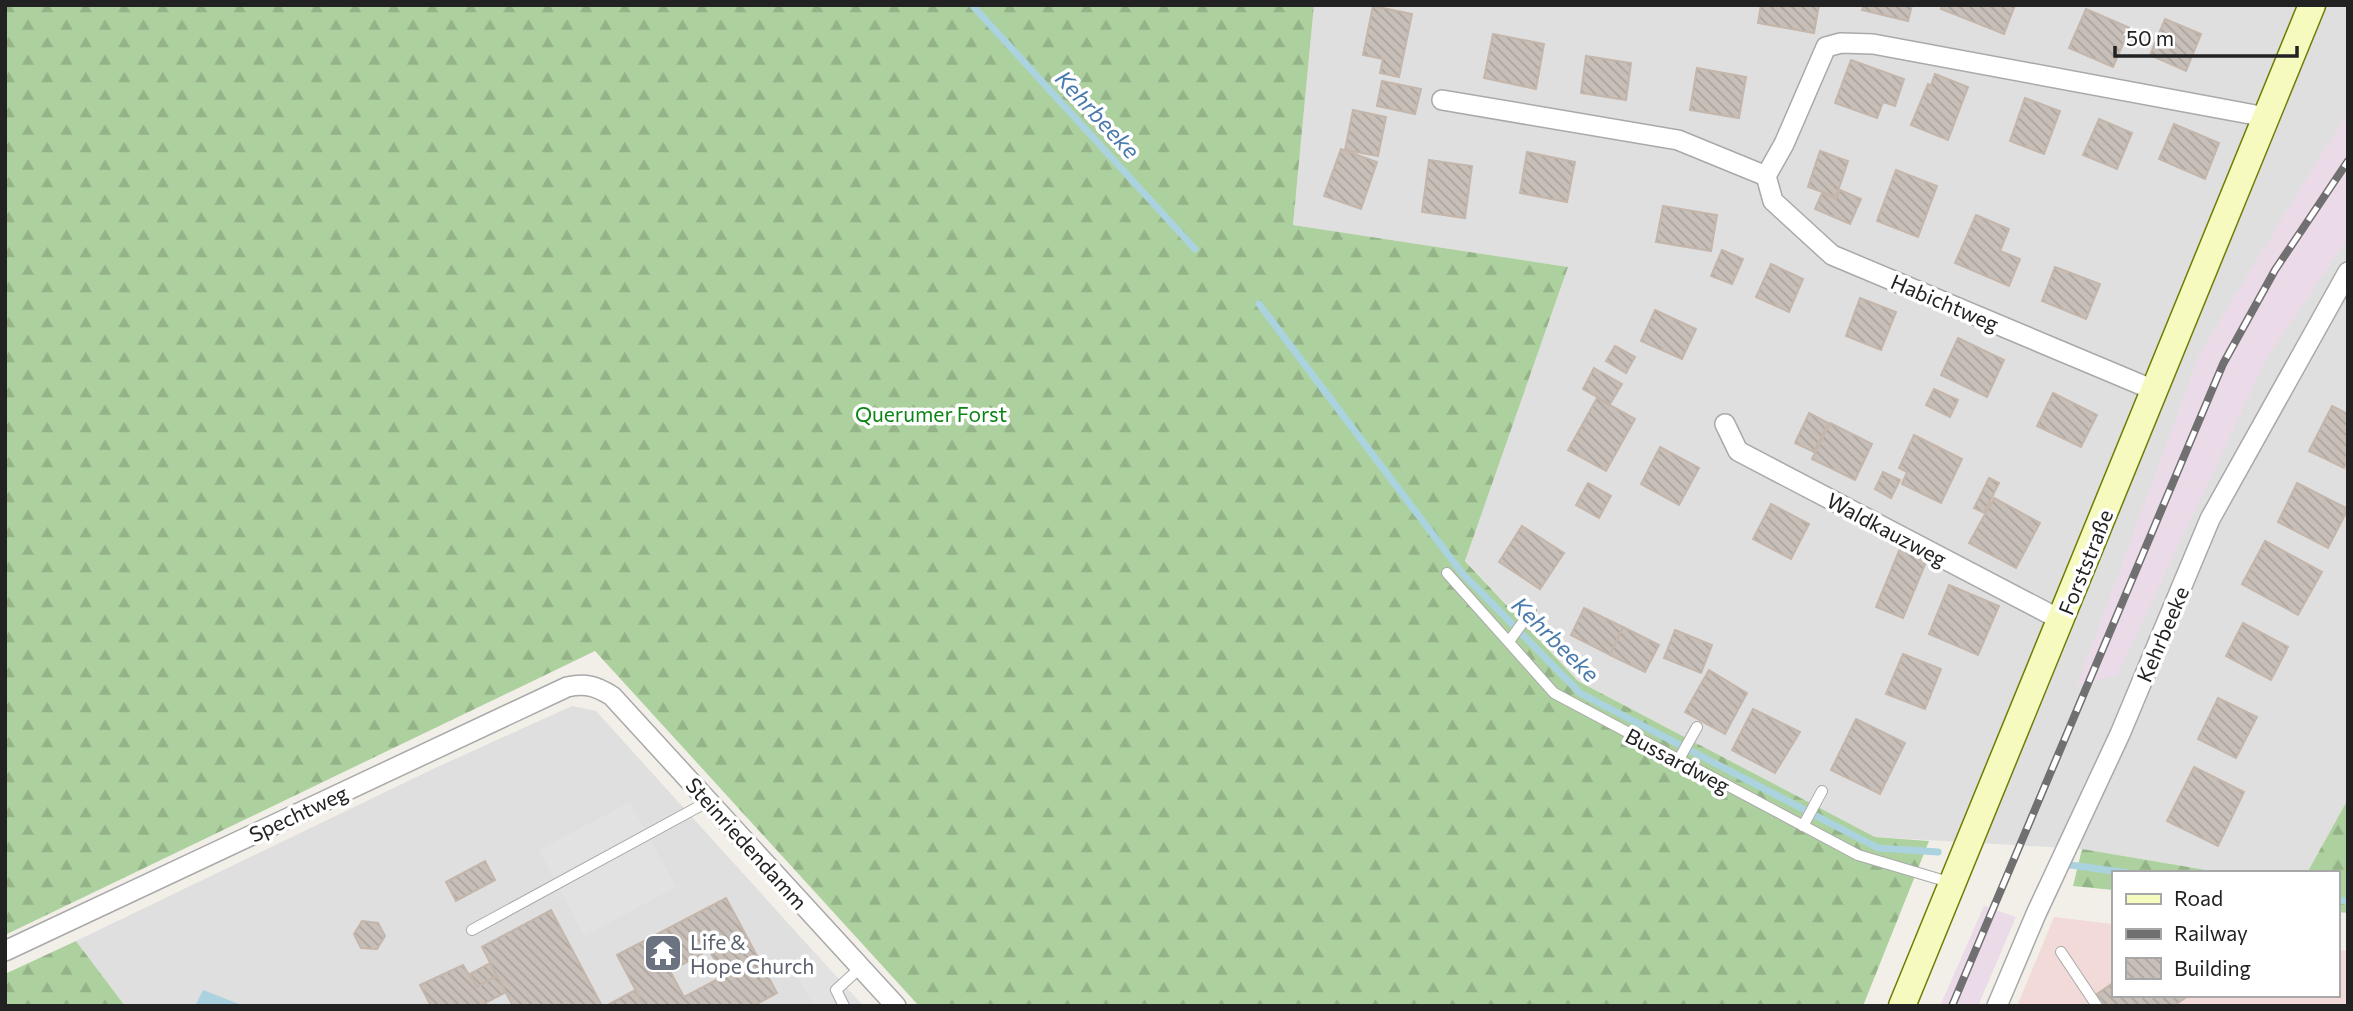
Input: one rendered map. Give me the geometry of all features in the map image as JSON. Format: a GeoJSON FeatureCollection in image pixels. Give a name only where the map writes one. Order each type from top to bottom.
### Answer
{"type":"FeatureCollection","features":[{"type":"Feature","properties":{"kind":"main road","name":"Forststraße"},"geometry":{"type":"LineString","coordinates":[[1902,1006],[2157,391],[2312,5]]}},
{"type":"Feature","properties":{"kind":"street"},"geometry":{"type":"LineString","coordinates":[[1442,100],[1678,140],[1766,176],[1784,144],[1826,47],[1841,43],[1873,44],[2266,117]]}},
{"type":"Feature","properties":{"kind":"street","name":"Habichtweg"},"geometry":{"type":"LineString","coordinates":[[1766,176],[1773,201],[1832,255],[2157,391]]}},
{"type":"Feature","properties":{"kind":"street","name":"Kehrbeeke"},"geometry":{"type":"LineString","coordinates":[[1997,1006],[2036,914],[2120,734],[2210,519],[2348,272]]}},
{"type":"Feature","properties":{"kind":"street","name":"Waldkauzweg"},"geometry":{"type":"LineString","coordinates":[[1726,424],[1738,452],[2061,620]]}},
{"type":"Feature","properties":{"kind":"street","name":"Steinriedendamm"},"geometry":{"type":"LineString","coordinates":[[593,685],[612,696],[895,1006]]}},
{"type":"Feature","properties":{"kind":"street","name":"Spechtweg"},"geometry":{"type":"LineString","coordinates":[[5,951],[567,687],[593,685]]}},
{"type":"Feature","properties":{"kind":"lane","name":"Bussardweg"},"geometry":{"type":"LineString","coordinates":[[1447,573],[1510,640],[1554,693],[1858,855],[1952,883]]}},
{"type":"Feature","properties":{"kind":"lane"},"geometry":{"type":"LineString","coordinates":[[1510,640],[1531,611]]}},
{"type":"Feature","properties":{"kind":"lane"},"geometry":{"type":"LineString","coordinates":[[1678,761],[1697,727]]}},
{"type":"Feature","properties":{"kind":"lane"},"geometry":{"type":"LineString","coordinates":[[1804,826],[1822,791]]}},
{"type":"Feature","properties":{"kind":"lane"},"geometry":{"type":"LineString","coordinates":[[472,930],[709,801]]}},
{"type":"Feature","properties":{"kind":"lane"},"geometry":{"type":"LineString","coordinates":[[2060,952],[2097,1006]]}},
{"type":"Feature","properties":{"kind":"lane"},"geometry":{"type":"LineString","coordinates":[[844,1006],[836,990],[861,967]]}},
{"type":"Feature","properties":{"kind":"shaded area"},"geometry":{"type":"Polygon","coordinates":[[[1314,5],[2348,5],[2348,799],[2308,871],[2212,871],[2082,849],[1875,837],[1578,681],[1465,560],[1568,267],[1293,225],[1314,5]]]}},
{"type":"Feature","properties":{"kind":"shaded area"},"geometry":{"type":"Polygon","coordinates":[[[2348,111],[2348,237],[2268,356],[2117,675],[2077,686],[2200,353],[2348,111]]]}},
{"type":"Feature","properties":{"kind":"shaded area"},"geometry":{"type":"Polygon","coordinates":[[[572,706],[596,711],[863,1006],[125,1006],[76,941],[433,769],[572,706]]]}},
{"type":"Feature","properties":{"kind":"shaded area"},"geometry":{"type":"Polygon","coordinates":[[[630,802],[676,887],[584,936],[539,850],[630,802]]]}},
{"type":"Feature","properties":{"kind":"shaded area"},"geometry":{"type":"Polygon","coordinates":[[[1984,906],[2016,917],[1978,1006],[1940,1006],[1984,906]]]}},
{"type":"Feature","properties":{"kind":"shaded area"},"geometry":{"type":"Polygon","coordinates":[[[2054,917],[2112,924],[2112,997],[2339,997],[2339,950],[2348,951],[2348,1006],[2017,1006],[2054,917]]]}},
{"type":"Feature","properties":{"kind":"shaded area"},"geometry":{"type":"Polygon","coordinates":[[[813,951],[863,1006],[814,1006],[790,964],[813,951]]]}},
{"type":"Feature","properties":{"kind":"green space","name":"Querumer Forst"},"geometry":{"type":"Polygon","coordinates":[[[5,5],[1314,5],[1293,225],[1568,267],[1465,561],[1578,681],[1875,837],[1929,841],[1863,1006],[919,1006],[595,651],[5,935],[5,5]]]}},
{"type":"Feature","properties":{"kind":"green space"},"geometry":{"type":"Polygon","coordinates":[[[2348,799],[2348,913],[2339,912],[2339,871],[2308,871],[2348,799]]]}},
{"type":"Feature","properties":{"kind":"green space"},"geometry":{"type":"Polygon","coordinates":[[[2082,849],[2212,871],[2112,871],[2112,890],[2073,886],[2082,849]]]}},
{"type":"Feature","properties":{"kind":"green space"},"geometry":{"type":"Polygon","coordinates":[[[76,941],[125,1006],[5,1006],[5,974],[76,941]]]}},
{"type":"Feature","properties":{"kind":"water"},"geometry":{"type":"Polygon","coordinates":[[[203,990],[244,1006],[195,1006],[203,990]]]}},
{"type":"Feature","properties":{"kind":"building"},"geometry":{"type":"Polygon","coordinates":[[[1761,5],[1819,5],[1814,33],[1758,23],[1761,5]]]}},
{"type":"Feature","properties":{"kind":"building"},"geometry":{"type":"Polygon","coordinates":[[[1864,5],[1912,5],[1908,21],[1862,10],[1864,5]]]}},
{"type":"Feature","properties":{"kind":"building"},"geometry":{"type":"Polygon","coordinates":[[[1942,5],[2015,5],[2004,34],[1941,9],[1942,5]]]}},
{"type":"Feature","properties":{"kind":"building"},"geometry":{"type":"Polygon","coordinates":[[[1373,6],[1412,14],[1399,77],[1380,73],[1383,59],[1363,55],[1373,6]]]}},
{"type":"Feature","properties":{"kind":"building"},"geometry":{"type":"Polygon","coordinates":[[[2086,9],[2130,28],[2113,67],[2069,48],[2086,9]]]}},
{"type":"Feature","properties":{"kind":"building"},"geometry":{"type":"Polygon","coordinates":[[[2165,19],[2201,34],[2186,71],[2150,55],[2165,19]]]}},
{"type":"Feature","properties":{"kind":"building"},"geometry":{"type":"Polygon","coordinates":[[[1493,34],[1544,44],[1536,89],[1484,78],[1493,34]]]}},
{"type":"Feature","properties":{"kind":"building"},"geometry":{"type":"Polygon","coordinates":[[[1586,56],[1631,63],[1626,100],[1581,93],[1586,56]]]}},
{"type":"Feature","properties":{"kind":"building"},"geometry":{"type":"Polygon","coordinates":[[[1851,60],[1904,79],[1895,106],[1883,102],[1877,118],[1835,103],[1851,60]]]}},
{"type":"Feature","properties":{"kind":"building"},"geometry":{"type":"Polygon","coordinates":[[[1697,68],[1746,77],[1739,118],[1690,110],[1697,68]]]}},
{"type":"Feature","properties":{"kind":"building"},"geometry":{"type":"Polygon","coordinates":[[[1935,74],[1968,87],[1948,140],[1911,125],[1935,74]]]}},
{"type":"Feature","properties":{"kind":"building"},"geometry":{"type":"Polygon","coordinates":[[[1382,81],[1421,89],[1415,114],[1377,106],[1382,81]]]}},
{"type":"Feature","properties":{"kind":"building"},"geometry":{"type":"Polygon","coordinates":[[[2025,98],[2060,111],[2044,154],[2010,141],[2025,98]]]}},
{"type":"Feature","properties":{"kind":"building"},"geometry":{"type":"Polygon","coordinates":[[[1353,110],[1386,117],[1378,156],[1345,150],[1353,110]]]}},
{"type":"Feature","properties":{"kind":"building"},"geometry":{"type":"Polygon","coordinates":[[[2099,119],[2132,133],[2117,169],[2083,155],[2099,119]]]}},
{"type":"Feature","properties":{"kind":"building"},"geometry":{"type":"Polygon","coordinates":[[[2174,124],[2219,143],[2205,179],[2159,159],[2174,124]]]}},
{"type":"Feature","properties":{"kind":"building"},"geometry":{"type":"Polygon","coordinates":[[[1341,149],[1377,162],[1361,209],[1324,196],[1341,149]]]}},
{"type":"Feature","properties":{"kind":"building"},"geometry":{"type":"Polygon","coordinates":[[[1820,151],[1848,161],[1836,197],[1808,187],[1820,151]]]}},
{"type":"Feature","properties":{"kind":"building"},"geometry":{"type":"Polygon","coordinates":[[[1527,152],[1575,162],[1567,202],[1520,193],[1527,152]]]}},
{"type":"Feature","properties":{"kind":"building"},"geometry":{"type":"Polygon","coordinates":[[[1429,160],[1472,166],[1465,218],[1422,212],[1429,160]]]}},
{"type":"Feature","properties":{"kind":"building"},"geometry":{"type":"Polygon","coordinates":[[[1896,170],[1937,186],[1918,237],[1877,221],[1896,170]]]}},
{"type":"Feature","properties":{"kind":"building"},"geometry":{"type":"Polygon","coordinates":[[[1840,190],[1861,199],[1850,224],[1815,209],[1822,193],[1836,199],[1840,190]]]}},
{"type":"Feature","properties":{"kind":"building"},"geometry":{"type":"Polygon","coordinates":[[[1663,206],[1717,215],[1711,251],[1656,242],[1663,206]]]}},
{"type":"Feature","properties":{"kind":"building"},"geometry":{"type":"Polygon","coordinates":[[[1976,215],[2009,229],[2000,251],[2020,259],[2009,286],[1955,263],[1976,215]]]}},
{"type":"Feature","properties":{"kind":"building"},"geometry":{"type":"Polygon","coordinates":[[[1722,250],[1743,259],[1732,284],[1711,276],[1722,250]]]}},
{"type":"Feature","properties":{"kind":"building"},"geometry":{"type":"Polygon","coordinates":[[[1771,264],[1803,279],[1789,312],[1756,297],[1771,264]]]}},
{"type":"Feature","properties":{"kind":"building"},"geometry":{"type":"Polygon","coordinates":[[[2055,267],[2100,284],[2086,319],[2042,301],[2055,267]]]}},
{"type":"Feature","properties":{"kind":"building"},"geometry":{"type":"Polygon","coordinates":[[[1860,298],[1896,312],[1881,350],[1846,336],[1860,298]]]}},
{"type":"Feature","properties":{"kind":"building"},"geometry":{"type":"Polygon","coordinates":[[[1655,310],[1696,329],[1682,359],[1641,341],[1655,310]]]}},
{"type":"Feature","properties":{"kind":"building"},"geometry":{"type":"Polygon","coordinates":[[[1958,338],[2004,360],[1987,397],[1941,375],[1958,338]]]}},
{"type":"Feature","properties":{"kind":"building"},"geometry":{"type":"Polygon","coordinates":[[[1615,346],[1635,357],[1626,373],[1606,361],[1615,346]]]}},
{"type":"Feature","properties":{"kind":"building"},"geometry":{"type":"Polygon","coordinates":[[[1594,368],[1622,384],[1610,404],[1583,389],[1594,368]]]}},
{"type":"Feature","properties":{"kind":"building"},"geometry":{"type":"Polygon","coordinates":[[[1934,389],[1958,400],[1950,417],[1926,405],[1934,389]]]}},
{"type":"Feature","properties":{"kind":"building"},"geometry":{"type":"Polygon","coordinates":[[[2053,393],[2097,415],[2081,447],[2037,426],[2053,393]]]}},
{"type":"Feature","properties":{"kind":"building"},"geometry":{"type":"Polygon","coordinates":[[[1597,398],[1635,419],[1606,471],[1568,450],[1597,398]]]}},
{"type":"Feature","properties":{"kind":"building"},"geometry":{"type":"Polygon","coordinates":[[[2332,406],[2348,414],[2348,460],[2344,468],[2309,451],[2332,406]]]}},
{"type":"Feature","properties":{"kind":"building"},"geometry":{"type":"Polygon","coordinates":[[[1809,413],[1828,423],[1814,452],[1795,443],[1809,413]]]}},
{"type":"Feature","properties":{"kind":"building"},"geometry":{"type":"Polygon","coordinates":[[[1830,423],[1872,444],[1855,480],[1812,459],[1830,423]]]}},
{"type":"Feature","properties":{"kind":"building"},"geometry":{"type":"Polygon","coordinates":[[[1914,435],[1962,459],[1941,503],[1902,484],[1907,472],[1899,468],[1914,435]]]}},
{"type":"Feature","properties":{"kind":"building"},"geometry":{"type":"Polygon","coordinates":[[[1660,447],[1699,468],[1679,505],[1641,484],[1660,447]]]}},
{"type":"Feature","properties":{"kind":"building"},"geometry":{"type":"Polygon","coordinates":[[[1883,472],[1900,480],[1891,498],[1875,489],[1883,472]]]}},
{"type":"Feature","properties":{"kind":"building"},"geometry":{"type":"Polygon","coordinates":[[[1989,478],[1999,483],[1984,513],[1974,508],[1989,478]]]}},
{"type":"Feature","properties":{"kind":"building"},"geometry":{"type":"Polygon","coordinates":[[[1588,483],[1611,496],[1599,518],[1576,505],[1588,483]]]}},
{"type":"Feature","properties":{"kind":"building"},"geometry":{"type":"Polygon","coordinates":[[[2297,483],[2348,509],[2328,548],[2278,522],[2297,483]]]}},
{"type":"Feature","properties":{"kind":"building"},"geometry":{"type":"Polygon","coordinates":[[[1994,498],[2040,523],[2016,568],[1969,543],[1994,498]]]}},
{"type":"Feature","properties":{"kind":"building"},"geometry":{"type":"Polygon","coordinates":[[[1771,504],[1809,524],[1791,559],[1753,539],[1771,504]]]}},
{"type":"Feature","properties":{"kind":"building"},"geometry":{"type":"Polygon","coordinates":[[[1522,526],[1564,553],[1540,589],[1499,562],[1522,526]]]}},
{"type":"Feature","properties":{"kind":"building"},"geometry":{"type":"Polygon","coordinates":[[[2265,541],[2322,572],[2298,615],[2242,584],[2265,541]]]}},
{"type":"Feature","properties":{"kind":"building"},"geometry":{"type":"Polygon","coordinates":[[[1901,546],[1928,557],[1903,618],[1876,607],[1901,546]]]}},
{"type":"Feature","properties":{"kind":"building"},"geometry":{"type":"Polygon","coordinates":[[[1949,585],[1999,606],[1978,655],[1929,634],[1949,585]]]}},
{"type":"Feature","properties":{"kind":"building"},"geometry":{"type":"Polygon","coordinates":[[[1584,608],[1623,627],[1610,655],[1571,635],[1584,608]]]}},
{"type":"Feature","properties":{"kind":"building"},"geometry":{"type":"Polygon","coordinates":[[[2243,623],[2288,647],[2271,680],[2226,656],[2243,623]]]}},
{"type":"Feature","properties":{"kind":"building"},"geometry":{"type":"Polygon","coordinates":[[[1623,627],[1659,645],[1645,672],[1610,655],[1623,627]]]}},
{"type":"Feature","properties":{"kind":"building"},"geometry":{"type":"Polygon","coordinates":[[[1675,630],[1712,645],[1701,673],[1664,658],[1675,630]]]}},
{"type":"Feature","properties":{"kind":"building"},"geometry":{"type":"Polygon","coordinates":[[[1903,654],[1941,669],[1925,709],[1886,694],[1903,654]]]}},
{"type":"Feature","properties":{"kind":"building"},"geometry":{"type":"Polygon","coordinates":[[[1709,670],[1747,693],[1725,734],[1685,712],[1709,670]]]}},
{"type":"Feature","properties":{"kind":"building"},"geometry":{"type":"Polygon","coordinates":[[[2218,698],[2257,717],[2236,758],[2198,739],[2218,698]]]}},
{"type":"Feature","properties":{"kind":"building"},"geometry":{"type":"Polygon","coordinates":[[[1753,709],[1800,732],[1775,773],[1732,750],[1753,709]]]}},
{"type":"Feature","properties":{"kind":"building"},"geometry":{"type":"Polygon","coordinates":[[[1856,719],[1905,743],[1880,794],[1831,770],[1856,719]]]}},
{"type":"Feature","properties":{"kind":"building"},"geometry":{"type":"Polygon","coordinates":[[[2194,767],[2244,792],[2218,846],[2167,821],[2194,767]]]}},
{"type":"Feature","properties":{"kind":"building"},"geometry":{"type":"Polygon","coordinates":[[[485,861],[495,880],[456,901],[446,882],[485,861]]]}},
{"type":"Feature","properties":{"kind":"building","name":"Life & Hope Church"},"geometry":{"type":"Polygon","coordinates":[[[726,898],[777,993],[753,1006],[644,1006],[617,955],[726,898]],[[709,950],[670,971],[684,997],[724,976],[709,950]]]}},
{"type":"Feature","properties":{"kind":"building"},"geometry":{"type":"Polygon","coordinates":[[[551,910],[602,1006],[513,1006],[497,976],[482,947],[551,910]]]}},
{"type":"Feature","properties":{"kind":"building"},"geometry":{"type":"Polygon","coordinates":[[[362,921],[378,923],[385,936],[377,949],[361,948],[354,934],[362,921]]]}},
{"type":"Feature","properties":{"kind":"building"},"geometry":{"type":"Polygon","coordinates":[[[490,963],[497,976],[477,987],[470,974],[490,963]]]}},
{"type":"Feature","properties":{"kind":"building"},"geometry":{"type":"Polygon","coordinates":[[[463,965],[477,987],[497,976],[506,992],[485,1003],[487,1006],[431,1006],[420,985],[463,965]]]}},
{"type":"Feature","properties":{"kind":"building"},"geometry":{"type":"Polygon","coordinates":[[[2112,984],[2112,997],[2186,997],[2174,1006],[2105,1006],[2097,994],[2112,984]]]}},
{"type":"Feature","properties":{"kind":"building"},"geometry":{"type":"Polygon","coordinates":[[[635,990],[644,1006],[606,1006],[635,990]]]}},
{"type":"Feature","properties":{"kind":"waterway","name":"Kehrbeeke"},"geometry":{"type":"LineString","coordinates":[[972,5],[1195,249]]}},
{"type":"Feature","properties":{"kind":"waterway","name":"Kehrbeeke"},"geometry":{"type":"LineString","coordinates":[[1259,304],[1462,573],[1580,693],[1878,848],[1938,852]]}},
{"type":"Feature","properties":{"kind":"waterway","name":"Kehrbeeke"},"geometry":{"type":"LineString","coordinates":[[2063,864],[2114,871]]}},
{"type":"Feature","properties":{"kind":"waterway","name":"Kehrbeeke"},"geometry":{"type":"LineString","coordinates":[[2339,900],[2348,901]]}},
{"type":"Feature","properties":{"kind":"railway"},"geometry":{"type":"LineString","coordinates":[[1952,1006],[2223,364],[2275,270],[2348,161]]}},
{"type":"Feature","properties":{"kind":"place","name":"Life & Hope Church"},"geometry":{"type":"Point","coordinates":[663,953]}}]}
